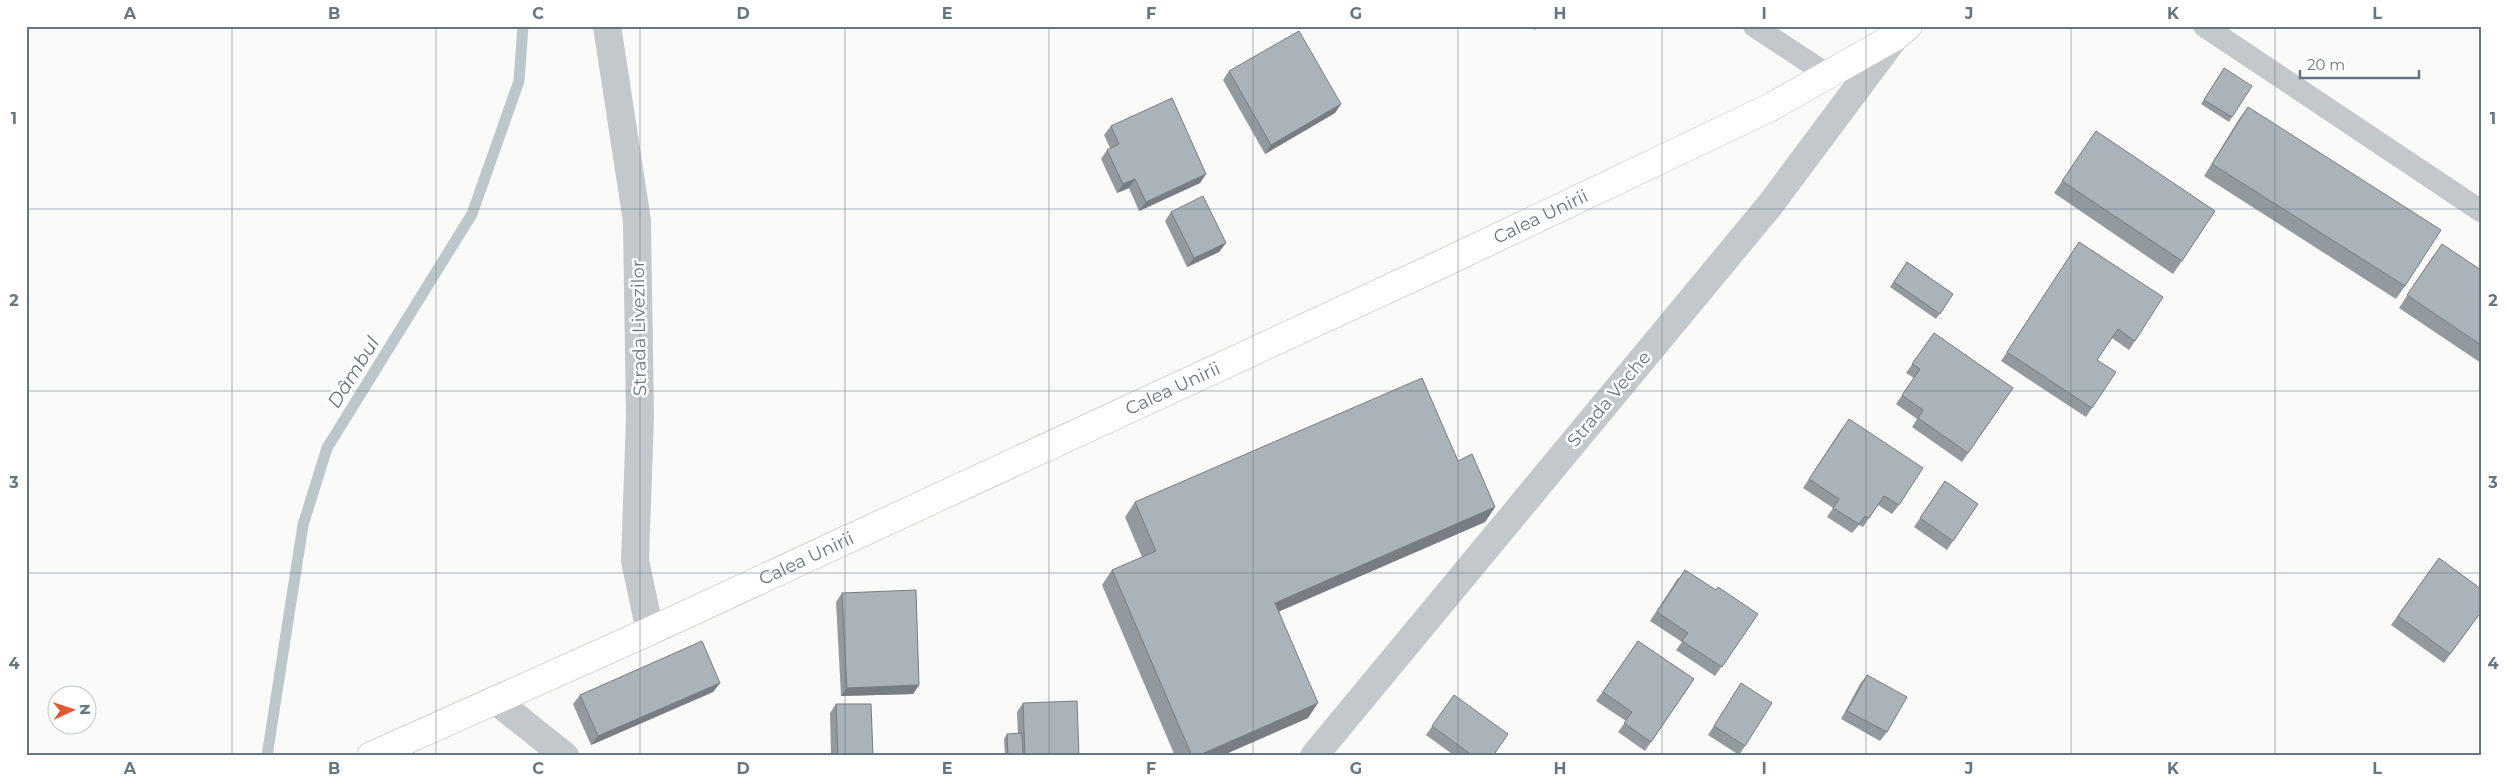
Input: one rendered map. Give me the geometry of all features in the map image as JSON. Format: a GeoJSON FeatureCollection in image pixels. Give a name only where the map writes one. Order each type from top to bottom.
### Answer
{"type":"FeatureCollection","features":[{"type":"Feature","properties":{"kind":"main road","name":"Calea Unirii"},"geometry":{"type":"LineString","coordinates":[[371,756],[650,632],[1431,270],[1769,108],[1902,31]]}},
{"type":"Feature","properties":{"kind":"street","name":"Strada Livezilor"},"geometry":{"type":"LineString","coordinates":[[607,26],[637,221],[640,417],[635,562],[650,632]]}},
{"type":"Feature","properties":{"kind":"street","name":"Strada Veche"},"geometry":{"type":"LineString","coordinates":[[1314,756],[1770,205],[1902,31]]}},
{"type":"Feature","properties":{"kind":"street"},"geometry":{"type":"LineString","coordinates":[[495,700],[566,756]]}},
{"type":"Feature","properties":{"kind":"lane"},"geometry":{"type":"LineString","coordinates":[[1754,26],[1828,75]]}},
{"type":"Feature","properties":{"kind":"lane"},"geometry":{"type":"LineString","coordinates":[[2204,26],[2481,211]]}},
{"type":"Feature","properties":{"kind":"building"},"geometry":{"type":"Polygon","coordinates":[[[1299,31],[1341,104],[1271,145],[1229,71],[1299,31]]]}},
{"type":"Feature","properties":{"kind":"building"},"geometry":{"type":"Polygon","coordinates":[[[2224,68],[2252,86],[2232,117],[2204,100],[2224,68]]]}},
{"type":"Feature","properties":{"kind":"building"},"geometry":{"type":"Polygon","coordinates":[[[1172,98],[1206,174],[1146,202],[1135,179],[1123,184],[1107,150],[1119,144],[1111,126],[1172,98]]]}},
{"type":"Feature","properties":{"kind":"building"},"geometry":{"type":"Polygon","coordinates":[[[2248,107],[2441,230],[2405,286],[2212,164],[2248,107]]]}},
{"type":"Feature","properties":{"kind":"building"},"geometry":{"type":"Polygon","coordinates":[[[2096,131],[2215,211],[2182,261],[2062,181],[2096,131]]]}},
{"type":"Feature","properties":{"kind":"building"},"geometry":{"type":"Polygon","coordinates":[[[1203,196],[1226,243],[1194,258],[1171,212],[1203,196]]]}},
{"type":"Feature","properties":{"kind":"building"},"geometry":{"type":"Polygon","coordinates":[[[2079,242],[2163,297],[2135,341],[2118,329],[2097,360],[2116,372],[2092,408],[2007,352],[2079,242]]]}},
{"type":"Feature","properties":{"kind":"building"},"geometry":{"type":"Polygon","coordinates":[[[2442,244],[2481,270],[2481,345],[2407,295],[2442,244]]]}},
{"type":"Feature","properties":{"kind":"building"},"geometry":{"type":"Polygon","coordinates":[[[1907,262],[1953,294],[1940,314],[1894,282],[1907,262]]]}},
{"type":"Feature","properties":{"kind":"building"},"geometry":{"type":"Polygon","coordinates":[[[1934,333],[2013,388],[1968,453],[1918,418],[1923,410],[1902,395],[1920,369],[1912,364],[1934,333]]]}},
{"type":"Feature","properties":{"kind":"building"},"geometry":{"type":"Polygon","coordinates":[[[1422,378],[1458,461],[1472,454],[1495,507],[1275,603],[1318,703],[1197,756],[1192,756],[1112,570],[1156,551],[1135,502],[1422,378]]]}},
{"type":"Feature","properties":{"kind":"building"},"geometry":{"type":"Polygon","coordinates":[[[1849,419],[1923,468],[1899,505],[1884,496],[1869,518],[1865,516],[1859,524],[1833,508],[1839,499],[1809,479],[1849,419]]]}},
{"type":"Feature","properties":{"kind":"building"},"geometry":{"type":"Polygon","coordinates":[[[1945,481],[1978,504],[1953,541],[1920,518],[1945,481]]]}},
{"type":"Feature","properties":{"kind":"building"},"geometry":{"type":"Polygon","coordinates":[[[2439,558],[2481,589],[2481,612],[2450,654],[2398,616],[2439,558]]]}},
{"type":"Feature","properties":{"kind":"building"},"geometry":{"type":"Polygon","coordinates":[[[1685,570],[1716,590],[1718,587],[1758,614],[1722,667],[1682,641],[1688,633],[1657,612],[1685,570]]]}},
{"type":"Feature","properties":{"kind":"building"},"geometry":{"type":"Polygon","coordinates":[[[916,590],[919,685],[847,688],[842,593],[916,590]]]}},
{"type":"Feature","properties":{"kind":"building"},"geometry":{"type":"Polygon","coordinates":[[[702,641],[720,683],[598,736],[580,695],[702,641]]]}},
{"type":"Feature","properties":{"kind":"building"},"geometry":{"type":"Polygon","coordinates":[[[1638,641],[1694,679],[1651,742],[1624,723],[1632,712],[1603,692],[1638,641]]]}},
{"type":"Feature","properties":{"kind":"building"},"geometry":{"type":"Polygon","coordinates":[[[1867,675],[1907,697],[1887,732],[1847,711],[1867,675]]]}},
{"type":"Feature","properties":{"kind":"building"},"geometry":{"type":"Polygon","coordinates":[[[1741,683],[1772,703],[1745,746],[1714,726],[1741,683]]]}},
{"type":"Feature","properties":{"kind":"building"},"geometry":{"type":"Polygon","coordinates":[[[1454,695],[1508,734],[1493,756],[1473,756],[1432,726],[1454,695]]]}},
{"type":"Feature","properties":{"kind":"building"},"geometry":{"type":"Polygon","coordinates":[[[1077,701],[1079,756],[1025,756],[1023,703],[1077,701]]]}},
{"type":"Feature","properties":{"kind":"building"},"geometry":{"type":"Polygon","coordinates":[[[836,704],[871,704],[873,756],[838,756],[836,704]]]}},
{"type":"Feature","properties":{"kind":"building"},"geometry":{"type":"Polygon","coordinates":[[[1022,733],[1023,756],[1008,756],[1007,734],[1022,733]]]}},
{"type":"Feature","properties":{"kind":"waterway","name":"Dâmbul"},"geometry":{"type":"LineString","coordinates":[[267,756],[303,525],[327,448],[472,214],[519,81],[523,26]]}}]}
